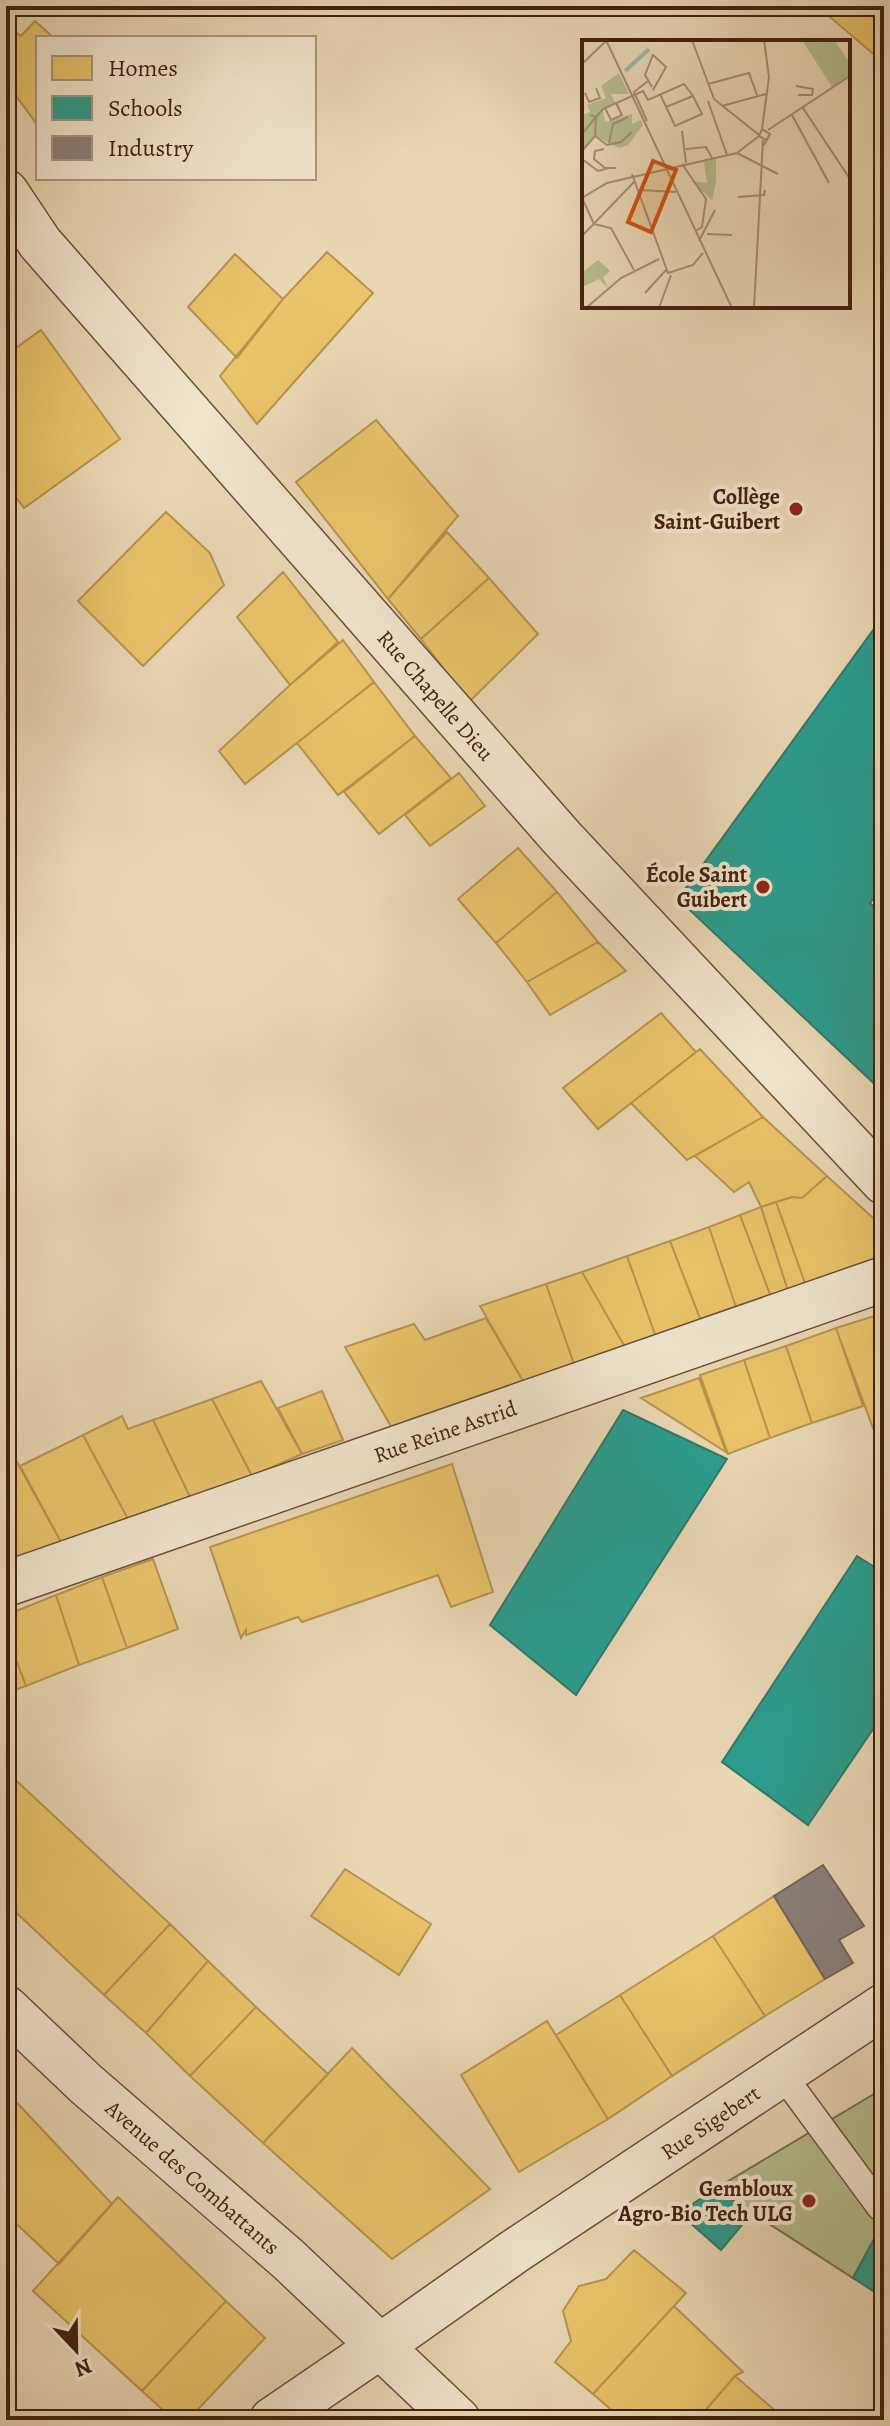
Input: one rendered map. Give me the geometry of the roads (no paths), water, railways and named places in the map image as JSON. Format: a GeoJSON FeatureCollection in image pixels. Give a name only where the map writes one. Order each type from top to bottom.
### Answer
{"type":"FeatureCollection","features":[{"type":"Feature","properties":{"kind":"street","name":"Rue Chapelle Dieu"},"geometry":{"type":"LineString","coordinates":[[6,192],[40,243],[551,826],[884,1182]]}},
{"type":"Feature","properties":{"kind":"street","name":"Rue Reine Astrid"},"geometry":{"type":"LineString","coordinates":[[6,1584],[884,1279]]}},
{"type":"Feature","properties":{"kind":"street","name":"Rue Sigebert"},"geometry":{"type":"LineString","coordinates":[[272,2420],[515,2251],[884,2006]]}},
{"type":"Feature","properties":{"kind":"street","name":"Avenue des Combattants"},"geometry":{"type":"LineString","coordinates":[[6,2008],[86,2084],[288,2259],[458,2420]]}},
{"type":"Feature","properties":{"kind":"lane"},"geometry":{"type":"LineString","coordinates":[[782,2074],[884,2209]]}},
{"type":"Feature","properties":{"kind":"place","name":"Collège Saint-Guibert"},"geometry":{"type":"Point","coordinates":[796,509]}},
{"type":"Feature","properties":{"kind":"place","name":"École Saint Guibert"},"geometry":{"type":"Point","coordinates":[763,887]}},
{"type":"Feature","properties":{"kind":"place","name":"Gembloux Agro-Bio Tech ULG"},"geometry":{"type":"Point","coordinates":[809,2201]}}]}
